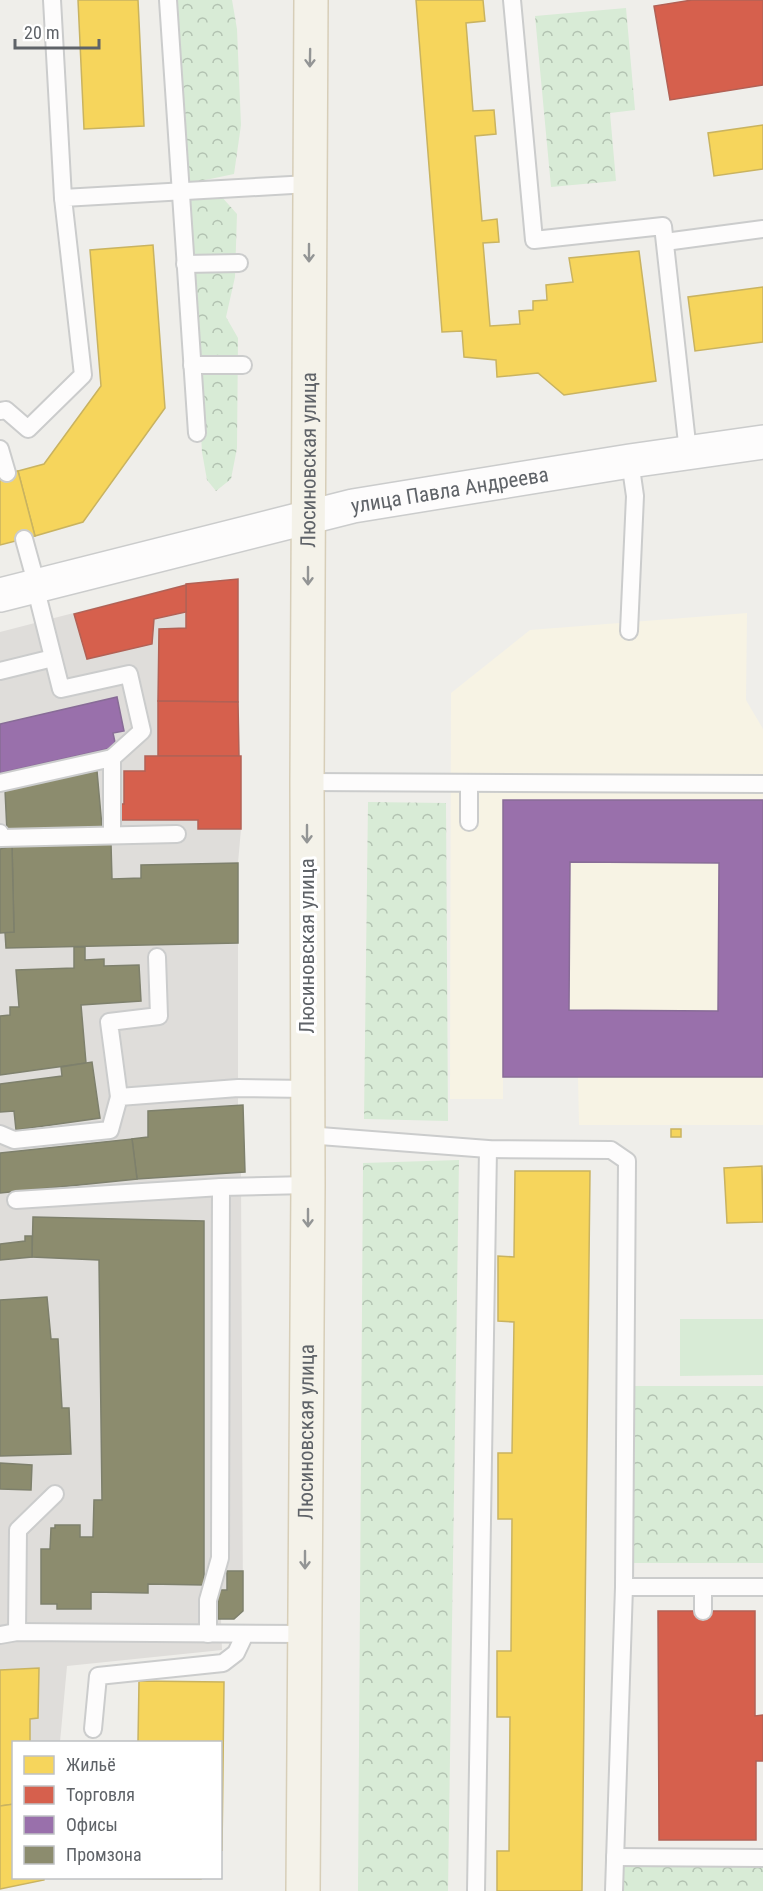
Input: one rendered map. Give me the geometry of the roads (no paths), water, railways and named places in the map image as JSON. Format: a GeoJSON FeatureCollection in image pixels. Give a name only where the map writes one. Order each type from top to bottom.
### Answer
{"type":"FeatureCollection","features":[{"type":"Feature","properties":{"kind":"main road","name":"Люсиновская улица"},"geometry":{"type":"LineString","coordinates":[[303,1891],[308,1185],[307,782],[311,0]]}},
{"type":"Feature","properties":{"kind":"street","name":"улица Павла Андреева"},"geometry":{"type":"LineString","coordinates":[[0,595],[352,506],[763,441]]}},
{"type":"Feature","properties":{"kind":"lane"},"geometry":{"type":"LineString","coordinates":[[0,411],[6,410],[28,429],[83,375],[63,198],[52,0]]}},
{"type":"Feature","properties":{"kind":"lane"},"geometry":{"type":"LineString","coordinates":[[168,0],[197,433]]}},
{"type":"Feature","properties":{"kind":"lane"},"geometry":{"type":"LineString","coordinates":[[512,0],[534,240],[663,226],[688,452]]}},
{"type":"Feature","properties":{"kind":"lane"},"geometry":{"type":"LineString","coordinates":[[63,198],[309,184]]}},
{"type":"Feature","properties":{"kind":"lane"},"geometry":{"type":"LineString","coordinates":[[665,242],[763,229]]}},
{"type":"Feature","properties":{"kind":"lane"},"geometry":{"type":"LineString","coordinates":[[185,264],[239,263]]}},
{"type":"Feature","properties":{"kind":"lane"},"geometry":{"type":"LineString","coordinates":[[192,365],[243,365]]}},
{"type":"Feature","properties":{"kind":"lane"},"geometry":{"type":"LineString","coordinates":[[0,449],[7,474]]}},
{"type":"Feature","properties":{"kind":"lane"},"geometry":{"type":"LineString","coordinates":[[629,631],[635,495],[630,461]]}},
{"type":"Feature","properties":{"kind":"lane"},"geometry":{"type":"LineString","coordinates":[[0,783],[112,758],[142,731],[129,674],[61,689],[24,539]]}},
{"type":"Feature","properties":{"kind":"lane"},"geometry":{"type":"LineString","coordinates":[[0,671],[53,658]]}},
{"type":"Feature","properties":{"kind":"lane"},"geometry":{"type":"LineString","coordinates":[[112,758],[112,835]]}},
{"type":"Feature","properties":{"kind":"lane"},"geometry":{"type":"LineString","coordinates":[[307,782],[763,784]]}},
{"type":"Feature","properties":{"kind":"lane"},"geometry":{"type":"LineString","coordinates":[[469,783],[469,822]]}},
{"type":"Feature","properties":{"kind":"lane"},"geometry":{"type":"LineString","coordinates":[[0,833],[1,838],[177,834]]}},
{"type":"Feature","properties":{"kind":"lane"},"geometry":{"type":"LineString","coordinates":[[0,1134],[14,1140],[110,1130],[119,1097],[109,1023],[159,1016],[157,957]]}},
{"type":"Feature","properties":{"kind":"lane"},"geometry":{"type":"LineString","coordinates":[[119,1097],[238,1088],[308,1089]]}},
{"type":"Feature","properties":{"kind":"lane"},"geometry":{"type":"LineString","coordinates":[[307,1135],[488,1149],[611,1150],[627,1161],[624,1587],[614,1891]]}},
{"type":"Feature","properties":{"kind":"lane"},"geometry":{"type":"LineString","coordinates":[[476,1891],[488,1149]]}},
{"type":"Feature","properties":{"kind":"lane"},"geometry":{"type":"LineString","coordinates":[[16,1200],[221,1187],[308,1185]]}},
{"type":"Feature","properties":{"kind":"lane"},"geometry":{"type":"LineString","coordinates":[[208,1634],[208,1600],[220,1558],[221,1187]]}},
{"type":"Feature","properties":{"kind":"lane"},"geometry":{"type":"LineString","coordinates":[[55,1494],[18,1530],[8,1633],[305,1634]]}},
{"type":"Feature","properties":{"kind":"lane"},"geometry":{"type":"LineString","coordinates":[[624,1587],[763,1587]]}},
{"type":"Feature","properties":{"kind":"lane"},"geometry":{"type":"LineString","coordinates":[[703,1587],[703,1611]]}},
{"type":"Feature","properties":{"kind":"lane"},"geometry":{"type":"LineString","coordinates":[[93,1729],[98,1676],[223,1663],[236,1653],[245,1634]]}},
{"type":"Feature","properties":{"kind":"lane"},"geometry":{"type":"LineString","coordinates":[[615,1857],[763,1858]]}}]}
